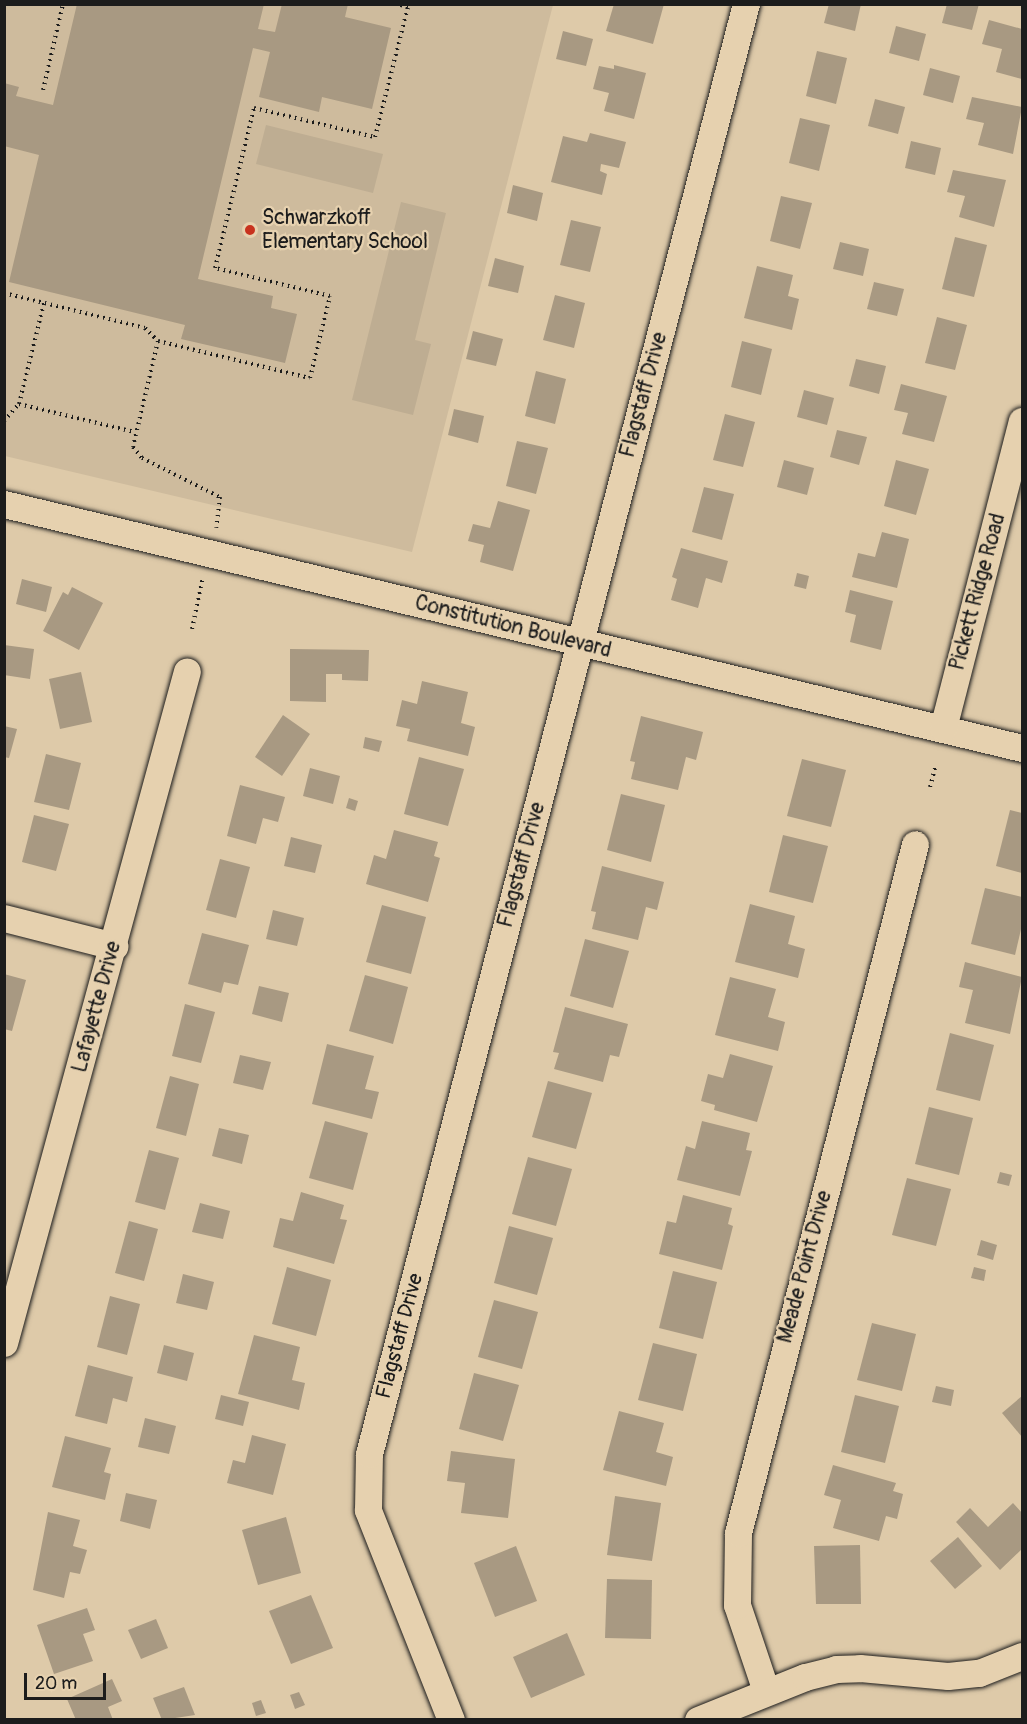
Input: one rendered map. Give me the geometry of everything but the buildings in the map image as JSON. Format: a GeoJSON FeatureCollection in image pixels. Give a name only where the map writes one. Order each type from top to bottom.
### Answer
{"type":"FeatureCollection","features":[{"type":"Feature","properties":{"kind":"street","name":"Flagstaff Drive"},"geometry":{"type":"LineString","coordinates":[[451,1719],[368,1510],[369,1454],[746,4]]}},
{"type":"Feature","properties":{"kind":"street","name":"Pickett Ridge Road"},"geometry":{"type":"LineString","coordinates":[[943,728],[1023,421]]}},
{"type":"Feature","properties":{"kind":"street","name":"Constitution Boulevard"},"geometry":{"type":"LineString","coordinates":[[4,504],[1023,748]]}},
{"type":"Feature","properties":{"kind":"street","name":"Lafayette Drive"},"geometry":{"type":"LineString","coordinates":[[4,1343],[114,946],[187,671]]}},
{"type":"Feature","properties":{"kind":"street","name":"Meade Point Drive"},"geometry":{"type":"LineString","coordinates":[[766,1691],[737,1605],[738,1533],[915,844]]}},
{"type":"Feature","properties":{"kind":"street"},"geometry":{"type":"LineString","coordinates":[[4,918],[114,946]]}},
{"type":"Feature","properties":{"kind":"street"},"geometry":{"type":"LineString","coordinates":[[698,1719],[766,1691],[836,1670],[860,1668],[948,1676],[985,1671],[1023,1656]]}},
{"type":"Feature","properties":{"kind":"path"},"geometry":{"type":"LineString","coordinates":[[43,90],[63,4]]}},
{"type":"Feature","properties":{"kind":"path"},"geometry":{"type":"LineString","coordinates":[[4,293],[145,328],[158,341],[310,378],[330,296],[215,268],[254,108],[375,137],[408,7],[398,4]]}},
{"type":"Feature","properties":{"kind":"path"},"geometry":{"type":"LineString","coordinates":[[4,421],[19,404],[44,303]]}},
{"type":"Feature","properties":{"kind":"path"},"geometry":{"type":"LineString","coordinates":[[158,341],[135,432],[135,453],[220,497],[214,536]]}},
{"type":"Feature","properties":{"kind":"path"},"geometry":{"type":"LineString","coordinates":[[19,404],[135,432]]}},
{"type":"Feature","properties":{"kind":"path"},"geometry":{"type":"LineString","coordinates":[[192,629],[204,571]]}},
{"type":"Feature","properties":{"kind":"path"},"geometry":{"type":"LineString","coordinates":[[930,787],[935,768]]}},
{"type":"Feature","properties":{"kind":"shaded area","name":"Schwarzkoff Elementary School"},"geometry":{"type":"Polygon","coordinates":[[[5,5],[553,5],[412,552],[5,456],[5,5]]]}},
{"type":"Feature","properties":{"kind":"shaded area"},"geometry":{"type":"Polygon","coordinates":[[[266,125],[383,154],[373,193],[256,164],[266,125]]]}},
{"type":"Feature","properties":{"kind":"shaded area"},"geometry":{"type":"Polygon","coordinates":[[[401,202],[446,213],[415,340],[431,344],[413,415],[352,400],[401,202]]]}},
{"type":"Feature","properties":{"kind":"place","name":"Schwarzkoff Elementary School"},"geometry":{"type":"Point","coordinates":[250,230]}}]}
